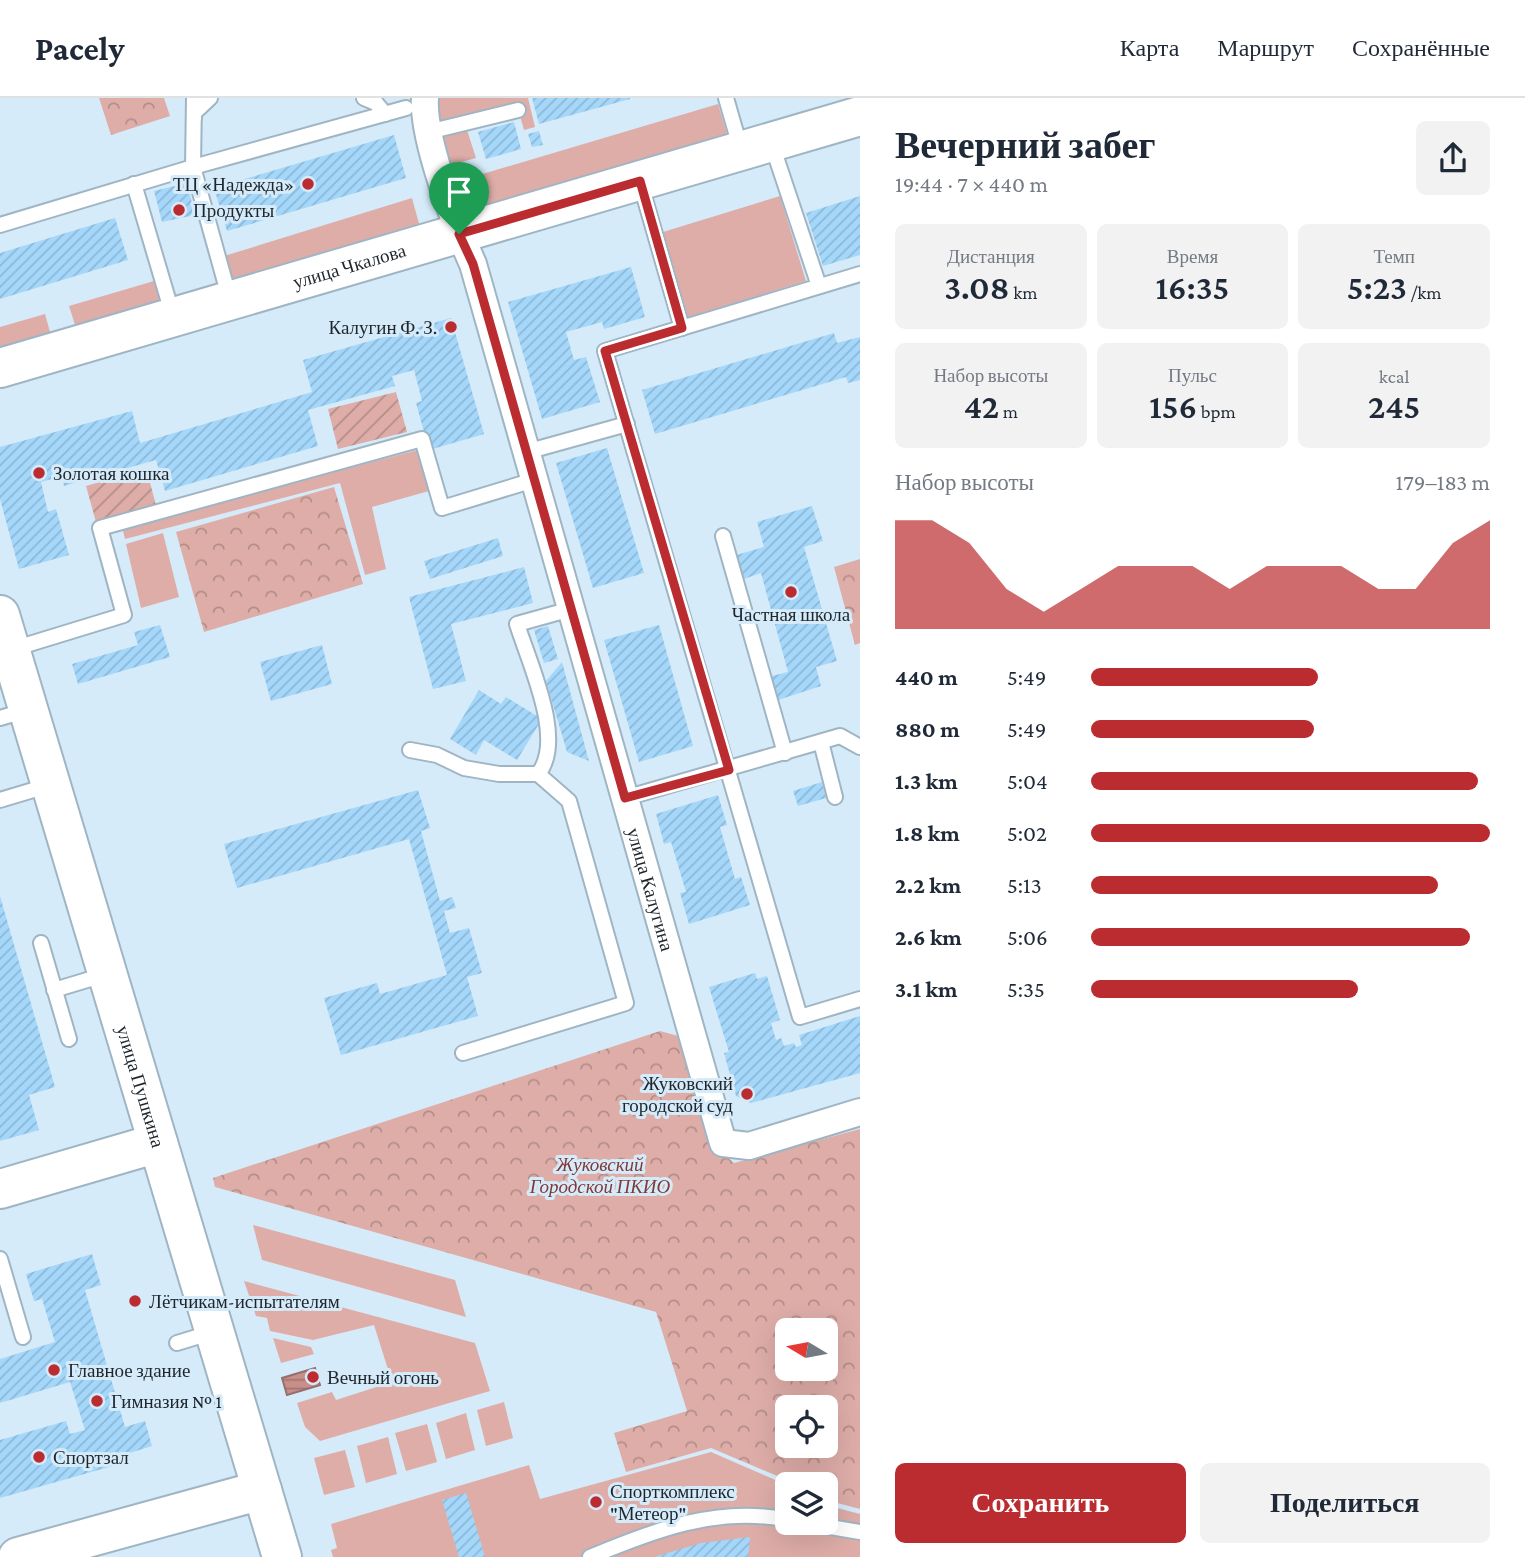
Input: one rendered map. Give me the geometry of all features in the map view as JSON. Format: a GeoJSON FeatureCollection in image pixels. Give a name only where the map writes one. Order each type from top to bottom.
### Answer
{"type":"FeatureCollection","features":[{"type":"Feature","properties":{"kind":"street","name":"улица Калугина"},"geometry":{"type":"LineString","coordinates":[[416,103],[428,132],[459,234],[473,264],[723,1143],[749,1146],[860,1112]]}},
{"type":"Feature","properties":{"kind":"street","name":"улица Чкалова"},"geometry":{"type":"LineString","coordinates":[[0,368],[860,116]]}},
{"type":"Feature","properties":{"kind":"street","name":"улица Пушкина"},"geometry":{"type":"LineString","coordinates":[[5,632],[14,714],[51,784],[282,1557]]}},
{"type":"Feature","properties":{"kind":"street"},"geometry":{"type":"LineString","coordinates":[[0,1189],[158,1143]]}},
{"type":"Feature","properties":{"kind":"street"},"geometry":{"type":"LineString","coordinates":[[18,1557],[262,1490]]}},
{"type":"Feature","properties":{"kind":"lane"},"geometry":{"type":"LineString","coordinates":[[194,98],[193,167],[230,301]]}},
{"type":"Feature","properties":{"kind":"lane"},"geometry":{"type":"LineString","coordinates":[[194,123],[194,113],[210,98]]}},
{"type":"Feature","properties":{"kind":"lane"},"geometry":{"type":"LineString","coordinates":[[364,98],[376,103],[385,114]]}},
{"type":"Feature","properties":{"kind":"lane"},"geometry":{"type":"LineString","coordinates":[[726,98],[756,147],[819,286]]}},
{"type":"Feature","properties":{"kind":"lane"},"geometry":{"type":"LineString","coordinates":[[0,225],[416,103]]}},
{"type":"Feature","properties":{"kind":"lane"},"geometry":{"type":"LineString","coordinates":[[428,132],[518,110]]}},
{"type":"Feature","properties":{"kind":"lane"},"geometry":{"type":"LineString","coordinates":[[640,181],[682,328]]}},
{"type":"Feature","properties":{"kind":"lane"},"geometry":{"type":"LineString","coordinates":[[134,184],[173,317]]}},
{"type":"Feature","properties":{"kind":"lane"},"geometry":{"type":"LineString","coordinates":[[860,274],[605,351],[800,1017],[860,999]]}},
{"type":"Feature","properties":{"kind":"lane"},"geometry":{"type":"LineString","coordinates":[[526,453],[627,424]]}},
{"type":"Feature","properties":{"kind":"lane"},"geometry":{"type":"LineString","coordinates":[[5,632],[124,615],[100,528],[422,439],[442,508],[534,480]]}},
{"type":"Feature","properties":{"kind":"lane"},"geometry":{"type":"LineString","coordinates":[[723,536],[785,753]]}},
{"type":"Feature","properties":{"kind":"lane"},"geometry":{"type":"LineString","coordinates":[[410,750],[437,755],[464,768],[520,776],[538,774],[547,763],[549,730],[517,624],[571,608]]}},
{"type":"Feature","properties":{"kind":"lane"},"geometry":{"type":"LineString","coordinates":[[625,798],[840,736],[860,747]]}},
{"type":"Feature","properties":{"kind":"lane"},"geometry":{"type":"LineString","coordinates":[[821,742],[835,797]]}},
{"type":"Feature","properties":{"kind":"lane"},"geometry":{"type":"LineString","coordinates":[[463,1053],[626,1003],[569,802],[538,774]]}},
{"type":"Feature","properties":{"kind":"lane"},"geometry":{"type":"LineString","coordinates":[[0,800],[51,784]]}},
{"type":"Feature","properties":{"kind":"lane"},"geometry":{"type":"LineString","coordinates":[[41,943],[69,1039]]}},
{"type":"Feature","properties":{"kind":"lane"},"geometry":{"type":"LineString","coordinates":[[54,990],[108,974]]}},
{"type":"Feature","properties":{"kind":"lane"},"geometry":{"type":"LineString","coordinates":[[0,1259],[23,1337]]}},
{"type":"Feature","properties":{"kind":"lane"},"geometry":{"type":"LineString","coordinates":[[177,1343],[214,1332]]}},
{"type":"Feature","properties":{"kind":"lane"},"geometry":{"type":"LineString","coordinates":[[590,1557],[673,1525],[728,1516],[775,1519]]}},
{"type":"Feature","properties":{"kind":"lane"},"geometry":{"type":"LineString","coordinates":[[838,1528],[860,1532]]}},
{"type":"Feature","properties":{"kind":"green space"},"geometry":{"type":"Polygon","coordinates":[[[99,98],[164,98],[170,116],[111,135],[99,98]]]}},
{"type":"Feature","properties":{"kind":"green space"},"geometry":{"type":"Polygon","coordinates":[[[432,98],[528,98],[535,127],[524,130],[517,105],[434,127],[432,98]]]}},
{"type":"Feature","properties":{"kind":"green space"},"geometry":{"type":"Polygon","coordinates":[[[718,104],[729,140],[468,217],[459,181],[718,104]]]}},
{"type":"Feature","properties":{"kind":"green space"},"geometry":{"type":"Polygon","coordinates":[[[467,130],[476,158],[447,166],[438,139],[467,130]]]}},
{"type":"Feature","properties":{"kind":"green space"},"geometry":{"type":"Polygon","coordinates":[[[780,196],[806,281],[688,317],[663,232],[780,196]]]}},
{"type":"Feature","properties":{"kind":"green space"},"geometry":{"type":"Polygon","coordinates":[[[412,198],[421,231],[230,287],[221,257],[412,198]]]}},
{"type":"Feature","properties":{"kind":"green space"},"geometry":{"type":"Polygon","coordinates":[[[154,281],[162,307],[76,328],[69,306],[154,281]]]}},
{"type":"Feature","properties":{"kind":"green space"},"geometry":{"type":"Polygon","coordinates":[[[45,314],[52,339],[0,354],[0,327],[45,314]]]}},
{"type":"Feature","properties":{"kind":"green space"},"geometry":{"type":"Polygon","coordinates":[[[396,392],[407,432],[338,449],[328,409],[396,392]]]}},
{"type":"Feature","properties":{"kind":"green space"},"geometry":{"type":"Polygon","coordinates":[[[418,450],[429,491],[372,507],[386,569],[365,575],[340,483],[125,539],[122,527],[418,450]]]}},
{"type":"Feature","properties":{"kind":"green space"},"geometry":{"type":"Polygon","coordinates":[[[146,468],[156,505],[96,522],[86,486],[146,468]]]}},
{"type":"Feature","properties":{"kind":"green space"},"geometry":{"type":"Polygon","coordinates":[[[334,487],[363,584],[204,632],[176,532],[334,487]]]}},
{"type":"Feature","properties":{"kind":"green space"},"geometry":{"type":"Polygon","coordinates":[[[163,533],[179,597],[141,608],[126,544],[163,533]]]}},
{"type":"Feature","properties":{"kind":"green space"},"geometry":{"type":"Polygon","coordinates":[[[860,559],[860,643],[855,645],[834,567],[860,559]]]}},
{"type":"Feature","properties":{"kind":"green space","name":"Жуковский Городской ПКИО"},"geometry":{"type":"Polygon","coordinates":[[[660,1031],[682,1037],[715,1147],[734,1163],[860,1129],[860,1509],[838,1503],[838,1472],[775,1472],[775,1475],[711,1448],[626,1472],[614,1433],[687,1411],[656,1312],[215,1187],[213,1178],[660,1031]]]}},
{"type":"Feature","properties":{"kind":"green space"},"geometry":{"type":"Polygon","coordinates":[[[253,1225],[455,1280],[466,1317],[262,1260],[253,1225]]]}},
{"type":"Feature","properties":{"kind":"green space"},"geometry":{"type":"Polygon","coordinates":[[[244,1281],[475,1343],[490,1391],[320,1441],[305,1427],[297,1403],[332,1392],[336,1400],[392,1382],[374,1325],[313,1340],[270,1331],[267,1318],[256,1316],[244,1281]]]}},
{"type":"Feature","properties":{"kind":"green space"},"geometry":{"type":"Polygon","coordinates":[[[273,1338],[311,1347],[314,1354],[281,1363],[273,1338]]]}},
{"type":"Feature","properties":{"kind":"green space"},"geometry":{"type":"Polygon","coordinates":[[[504,1402],[513,1438],[486,1446],[477,1410],[504,1402]]]}},
{"type":"Feature","properties":{"kind":"green space"},"geometry":{"type":"Polygon","coordinates":[[[466,1413],[475,1450],[446,1459],[436,1423],[466,1413]]]}},
{"type":"Feature","properties":{"kind":"green space"},"geometry":{"type":"Polygon","coordinates":[[[427,1424],[437,1462],[406,1471],[395,1433],[427,1424]]]}},
{"type":"Feature","properties":{"kind":"green space"},"geometry":{"type":"Polygon","coordinates":[[[388,1437],[397,1474],[366,1483],[357,1446],[388,1437]]]}},
{"type":"Feature","properties":{"kind":"green space"},"geometry":{"type":"Polygon","coordinates":[[[345,1450],[355,1487],[324,1495],[314,1458],[345,1450]]]}},
{"type":"Feature","properties":{"kind":"green space","name":"Спорткомплекс \"Метеор\""},"geometry":{"type":"Polygon","coordinates":[[[711,1452],[775,1480],[775,1535],[838,1535],[838,1508],[860,1514],[860,1557],[333,1557],[331,1550],[337,1548],[331,1524],[529,1465],[540,1499],[711,1452]]]}},
{"type":"Feature","properties":{"kind":"shaded area"},"geometry":{"type":"Polygon","coordinates":[[[315,1368],[320,1385],[287,1395],[282,1378],[315,1368]]]}},
{"type":"Feature","properties":{"kind":"building"},"geometry":{"type":"Polygon","coordinates":[[[532,98],[630,98],[630,99],[539,124],[532,98]]]}},
{"type":"Feature","properties":{"kind":"building"},"geometry":{"type":"Polygon","coordinates":[[[514,122],[521,149],[486,159],[478,132],[514,122]]]}},
{"type":"Feature","properties":{"kind":"building"},"geometry":{"type":"Polygon","coordinates":[[[539,131],[543,145],[532,147],[528,134],[539,131]]]}},
{"type":"Feature","properties":{"kind":"building","name":"ТЦ «Надежда»"},"geometry":{"type":"Polygon","coordinates":[[[394,135],[406,178],[227,231],[214,188],[394,135]]]}},
{"type":"Feature","properties":{"kind":"building"},"geometry":{"type":"Polygon","coordinates":[[[187,183],[195,215],[162,222],[154,191],[187,183]]]}},
{"type":"Feature","properties":{"kind":"building"},"geometry":{"type":"Polygon","coordinates":[[[860,196],[860,255],[823,266],[806,213],[860,196]]]}},
{"type":"Feature","properties":{"kind":"building"},"geometry":{"type":"Polygon","coordinates":[[[115,218],[128,260],[0,299],[0,253],[115,218]]]}},
{"type":"Feature","properties":{"kind":"building"},"geometry":{"type":"Polygon","coordinates":[[[631,267],[645,317],[604,329],[602,322],[566,332],[574,360],[586,357],[600,402],[542,419],[508,302],[631,267]]]}},
{"type":"Feature","properties":{"kind":"building"},"geometry":{"type":"Polygon","coordinates":[[[451,318],[484,434],[429,450],[416,403],[422,401],[414,370],[392,376],[395,386],[308,410],[318,446],[165,491],[156,460],[64,486],[62,476],[41,482],[48,512],[56,509],[69,555],[19,569],[0,499],[0,447],[132,411],[140,443],[147,441],[312,392],[303,360],[451,318]]]}},
{"type":"Feature","properties":{"kind":"building"},"geometry":{"type":"Polygon","coordinates":[[[834,333],[837,343],[860,337],[860,380],[848,383],[846,377],[655,434],[642,390],[834,333]]]}},
{"type":"Feature","properties":{"kind":"building"},"geometry":{"type":"Polygon","coordinates":[[[607,448],[644,573],[593,588],[556,463],[607,448]]]}},
{"type":"Feature","properties":{"kind":"building","name":"Частная школа"},"geometry":{"type":"Polygon","coordinates":[[[812,506],[823,541],[804,547],[837,661],[816,667],[821,686],[775,701],[768,677],[788,672],[761,573],[741,580],[733,556],[764,547],[757,522],[812,506]]]}},
{"type":"Feature","properties":{"kind":"building"},"geometry":{"type":"Polygon","coordinates":[[[498,538],[503,556],[430,579],[424,561],[498,538]]]}},
{"type":"Feature","properties":{"kind":"building"},"geometry":{"type":"Polygon","coordinates":[[[524,567],[533,603],[451,624],[466,681],[433,689],[409,597],[524,567]]]}},
{"type":"Feature","properties":{"kind":"building"},"geometry":{"type":"Polygon","coordinates":[[[160,625],[170,657],[78,684],[72,664],[138,645],[134,632],[160,625]]]}},
{"type":"Feature","properties":{"kind":"building"},"geometry":{"type":"Polygon","coordinates":[[[659,625],[693,746],[639,762],[604,640],[659,625]]]}},
{"type":"Feature","properties":{"kind":"building"},"geometry":{"type":"Polygon","coordinates":[[[548,626],[558,659],[544,663],[534,630],[548,626]]]}},
{"type":"Feature","properties":{"kind":"building"},"geometry":{"type":"Polygon","coordinates":[[[322,645],[332,684],[271,701],[260,662],[322,645]]]}},
{"type":"Feature","properties":{"kind":"building"},"geometry":{"type":"Polygon","coordinates":[[[562,662],[589,761],[567,752],[546,681],[562,662]]]}},
{"type":"Feature","properties":{"kind":"building"},"geometry":{"type":"Polygon","coordinates":[[[479,690],[501,704],[506,697],[542,719],[517,760],[484,740],[476,755],[450,739],[479,690]]]}},
{"type":"Feature","properties":{"kind":"building"},"geometry":{"type":"Polygon","coordinates":[[[822,782],[826,798],[798,806],[793,791],[822,782]]]}},
{"type":"Feature","properties":{"kind":"building"},"geometry":{"type":"Polygon","coordinates":[[[418,790],[430,828],[421,831],[440,901],[452,897],[456,908],[444,911],[450,933],[469,928],[482,973],[467,977],[478,1016],[341,1055],[324,998],[377,983],[380,994],[447,975],[409,839],[237,888],[224,844],[418,790]]]}},
{"type":"Feature","properties":{"kind":"building"},"geometry":{"type":"Polygon","coordinates":[[[718,795],[727,825],[720,827],[735,879],[741,877],[750,905],[689,924],[680,893],[686,892],[671,842],[664,844],[656,814],[718,795]]]}},
{"type":"Feature","properties":{"kind":"building"},"geometry":{"type":"Polygon","coordinates":[[[0,896],[55,1087],[29,1095],[39,1130],[0,1141],[0,896]]]}},
{"type":"Feature","properties":{"kind":"building"},"geometry":{"type":"Polygon","coordinates":[[[755,973],[757,979],[767,976],[780,1020],[771,1023],[776,1040],[781,1038],[784,1046],[794,1043],[796,1047],[802,1045],[799,1035],[860,1016],[860,1073],[751,1103],[736,1096],[724,1053],[729,1052],[709,987],[755,973]]]}},
{"type":"Feature","properties":{"kind":"building","name":"Главное здание"},"geometry":{"type":"Polygon","coordinates":[[[92,1254],[101,1285],[85,1290],[125,1427],[145,1421],[152,1446],[114,1458],[116,1465],[0,1498],[0,1440],[66,1421],[70,1434],[85,1430],[70,1382],[0,1403],[0,1359],[55,1342],[42,1299],[34,1301],[26,1274],[92,1254]]]}},
{"type":"Feature","properties":{"kind":"building"},"geometry":{"type":"Polygon","coordinates":[[[466,1493],[485,1557],[459,1557],[442,1500],[466,1493]]]}},
{"type":"Feature","properties":{"kind":"building"},"geometry":{"type":"Polygon","coordinates":[[[750,1537],[748,1557],[654,1557],[701,1543],[750,1537]]]}},
{"type":"Feature","properties":{"kind":"place","name":"ТЦ «Надежда»"},"geometry":{"type":"Point","coordinates":[308,184]}},
{"type":"Feature","properties":{"kind":"place","name":"Продукты"},"geometry":{"type":"Point","coordinates":[179,210]}},
{"type":"Feature","properties":{"kind":"place","name":"Калугин Ф. З."},"geometry":{"type":"Point","coordinates":[451,327]}},
{"type":"Feature","properties":{"kind":"place","name":"Золотая кошка"},"geometry":{"type":"Point","coordinates":[39,473]}},
{"type":"Feature","properties":{"kind":"place","name":"Частная школа"},"geometry":{"type":"Point","coordinates":[791,592]}},
{"type":"Feature","properties":{"kind":"place","name":"Жуковский городской суд"},"geometry":{"type":"Point","coordinates":[747,1094]}},
{"type":"Feature","properties":{"kind":"place","name":"Лётчикам-испытателям"},"geometry":{"type":"Point","coordinates":[135,1301]}},
{"type":"Feature","properties":{"kind":"place","name":"Главное здание"},"geometry":{"type":"Point","coordinates":[54,1370]}},
{"type":"Feature","properties":{"kind":"place","name":"Вечный огонь"},"geometry":{"type":"Point","coordinates":[313,1377]}},
{"type":"Feature","properties":{"kind":"place","name":"Гимназия № 1"},"geometry":{"type":"Point","coordinates":[97,1401]}},
{"type":"Feature","properties":{"kind":"place","name":"Спортзал"},"geometry":{"type":"Point","coordinates":[39,1457]}},
{"type":"Feature","properties":{"kind":"place","name":"Спорткомплекс \"Метеор\""},"geometry":{"type":"Point","coordinates":[596,1502]}},
{"type":"Feature","properties":{"kind":"route"},"geometry":{"type":"LineString","coordinates":[[640,181],[682,328],[605,351],[729,770],[625,798],[473,264],[459,234],[640,181]]}}]}
